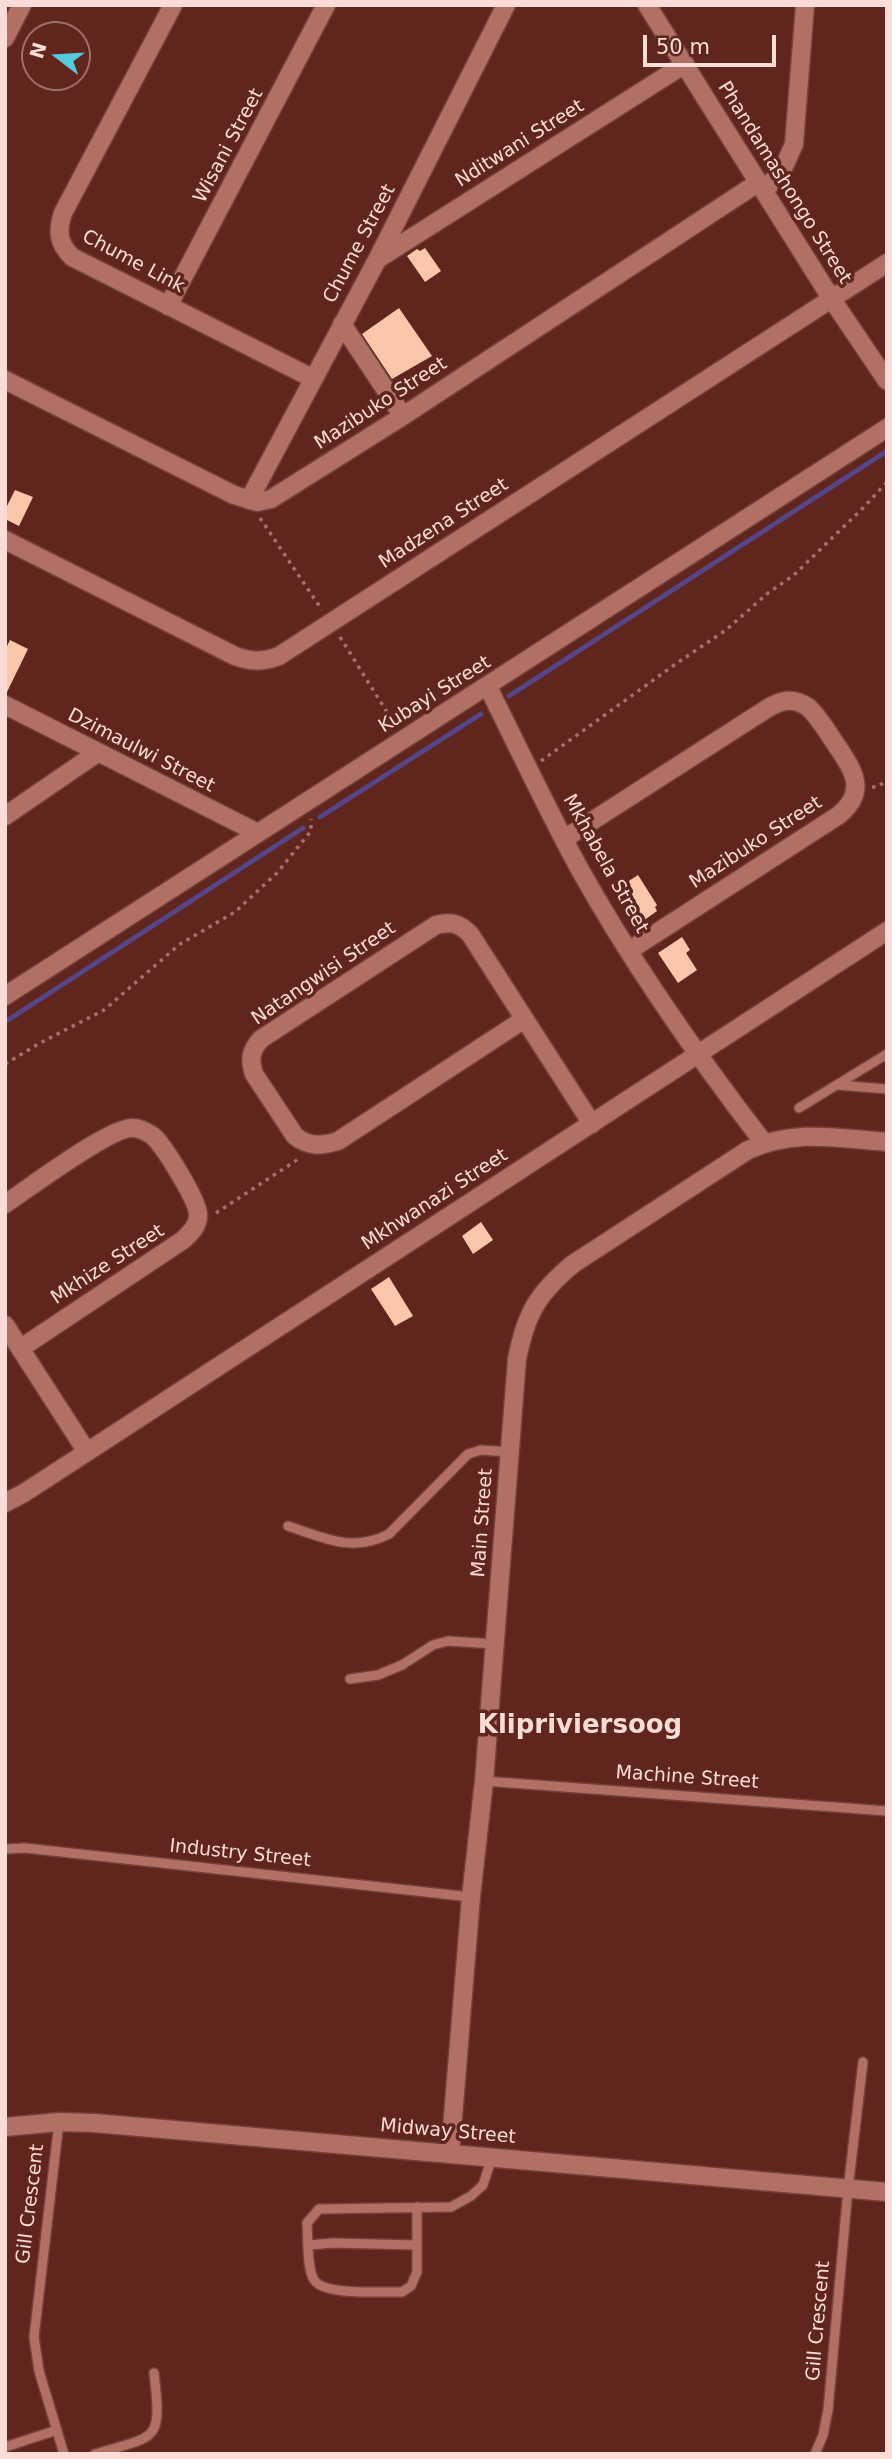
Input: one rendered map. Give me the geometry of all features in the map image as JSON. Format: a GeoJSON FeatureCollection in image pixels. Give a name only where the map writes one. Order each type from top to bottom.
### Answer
{"type":"FeatureCollection","features":[{"type":"Feature","properties":{"kind":"street"},"geometry":{"type":"LineString","coordinates":[[5,38],[22,5]]}},
{"type":"Feature","properties":{"kind":"street","name":"Chume Link"},"geometry":{"type":"LineString","coordinates":[[173,5],[63,213],[58,234],[65,250],[72,257],[313,378]]}},
{"type":"Feature","properties":{"kind":"street","name":"Wisani Street"},"geometry":{"type":"LineString","coordinates":[[168,306],[326,5]]}},
{"type":"Feature","properties":{"kind":"street","name":"Chume Street"},"geometry":{"type":"LineString","coordinates":[[249,500],[377,260],[506,5]]}},
{"type":"Feature","properties":{"kind":"street","name":"Phandamashongo Street"},"geometry":{"type":"LineString","coordinates":[[646,5],[831,298],[887,381]]}},
{"type":"Feature","properties":{"kind":"street","name":"Mazibuko Street"},"geometry":{"type":"LineString","coordinates":[[249,500],[257,502],[279,494],[762,186],[783,169],[794,144],[805,5]]}},
{"type":"Feature","properties":{"kind":"street","name":"Nditwani Street"},"geometry":{"type":"LineString","coordinates":[[377,260],[685,64]]}},
{"type":"Feature","properties":{"kind":"street","name":"Madzena Street"},"geometry":{"type":"LineString","coordinates":[[5,540],[235,656],[251,662],[265,661],[279,656],[887,263]]}},
{"type":"Feature","properties":{"kind":"street"},"geometry":{"type":"LineString","coordinates":[[341,324],[403,416]]}},
{"type":"Feature","properties":{"kind":"street"},"geometry":{"type":"LineString","coordinates":[[5,380],[219,488],[249,500]]}},
{"type":"Feature","properties":{"kind":"street","name":"Kubayi Street"},"geometry":{"type":"LineString","coordinates":[[5,996],[887,428]]}},
{"type":"Feature","properties":{"kind":"street","name":"Mkhabela Street"},"geometry":{"type":"LineString","coordinates":[[488,687],[564,839],[629,950],[697,1056],[764,1143]]}},
{"type":"Feature","properties":{"kind":"street","name":"Mazibuko Street"},"geometry":{"type":"LineString","coordinates":[[564,839],[768,708],[785,701],[801,702],[808,707],[852,769],[856,785],[849,807],[629,950]]}},
{"type":"Feature","properties":{"kind":"street","name":"Dzimaulwi Street"},"geometry":{"type":"LineString","coordinates":[[5,705],[97,754],[258,833]]}},
{"type":"Feature","properties":{"kind":"street"},"geometry":{"type":"LineString","coordinates":[[5,817],[97,754]]}},
{"type":"Feature","properties":{"kind":"street","name":"Natangwisi Street"},"geometry":{"type":"LineString","coordinates":[[308,1144],[295,1136],[254,1074],[250,1064],[255,1046],[261,1039],[436,925],[451,923],[464,928],[592,1124]]}},
{"type":"Feature","properties":{"kind":"street","name":"Mkhwanazi Street"},"geometry":{"type":"LineString","coordinates":[[5,1503],[887,931]]}},
{"type":"Feature","properties":{"kind":"street"},"geometry":{"type":"LineString","coordinates":[[308,1144],[324,1145],[338,1141],[523,1020]]}},
{"type":"Feature","properties":{"kind":"street"},"geometry":{"type":"LineString","coordinates":[[5,1204],[109,1135],[132,1128],[153,1136],[161,1145],[194,1198],[198,1216]]}},
{"type":"Feature","properties":{"kind":"street","name":"Main Street"},"geometry":{"type":"LineString","coordinates":[[450,2153],[471,1897],[484,1781],[516,1359],[523,1330],[533,1307],[549,1284],[573,1264],[748,1150],[777,1139],[805,1136],[887,1142]]}},
{"type":"Feature","properties":{"kind":"street","name":"Mkhize Street"},"geometry":{"type":"LineString","coordinates":[[21,1348],[183,1241],[191,1234],[198,1216]]}},
{"type":"Feature","properties":{"kind":"street"},"geometry":{"type":"LineString","coordinates":[[5,1325],[87,1452]]}},
{"type":"Feature","properties":{"kind":"street","name":"Midway Street"},"geometry":{"type":"LineString","coordinates":[[5,2127],[59,2122],[93,2123],[887,2192]]}},
{"type":"Feature","properties":{"kind":"lane"},"geometry":{"type":"LineString","coordinates":[[799,1108],[887,1054]]}},
{"type":"Feature","properties":{"kind":"lane"},"geometry":{"type":"LineString","coordinates":[[837,1085],[887,1089]]}},
{"type":"Feature","properties":{"kind":"lane"},"geometry":{"type":"LineString","coordinates":[[288,1526],[350,1545],[376,1541],[389,1534],[468,1454],[481,1450],[510,1452]]}},
{"type":"Feature","properties":{"kind":"lane"},"geometry":{"type":"LineString","coordinates":[[350,1679],[378,1675],[402,1665],[433,1645],[448,1641],[495,1644]]}},
{"type":"Feature","properties":{"kind":"lane","name":"Machine Street"},"geometry":{"type":"LineString","coordinates":[[484,1781],[887,1811]]}},
{"type":"Feature","properties":{"kind":"lane","name":"Industry Street"},"geometry":{"type":"LineString","coordinates":[[5,1849],[39,1850],[471,1897]]}},
{"type":"Feature","properties":{"kind":"lane","name":"Gill Crescent"},"geometry":{"type":"LineString","coordinates":[[815,2454],[823,2435],[828,2410],[848,2189],[863,2062]]}},
{"type":"Feature","properties":{"kind":"lane","name":"Gill Crescent"},"geometry":{"type":"LineString","coordinates":[[59,2122],[34,2337],[39,2371],[64,2454]]}},
{"type":"Feature","properties":{"kind":"lane"},"geometry":{"type":"LineString","coordinates":[[417,2207],[416,2272],[411,2286],[402,2291],[330,2290],[319,2286],[312,2278],[307,2223],[319,2209],[417,2207],[451,2207],[471,2196],[483,2185],[492,2157]]}},
{"type":"Feature","properties":{"kind":"lane"},"geometry":{"type":"LineString","coordinates":[[309,2245],[417,2245]]}},
{"type":"Feature","properties":{"kind":"lane"},"geometry":{"type":"LineString","coordinates":[[95,2454],[148,2438],[154,2431],[159,2415],[154,2373]]}},
{"type":"Feature","properties":{"kind":"lane"},"geometry":{"type":"LineString","coordinates":[[5,2447],[57,2430]]}},
{"type":"Feature","properties":{"kind":"path"},"geometry":{"type":"LineString","coordinates":[[530,770],[726,630],[768,593],[794,575],[887,482]]}},
{"type":"Feature","properties":{"kind":"path"},"geometry":{"type":"LineString","coordinates":[[5,1064],[104,1010],[180,944],[235,912],[277,873],[311,831],[311,799]]}},
{"type":"Feature","properties":{"kind":"path"},"geometry":{"type":"LineString","coordinates":[[198,1216],[214,1214],[301,1157],[308,1144]]}},
{"type":"Feature","properties":{"kind":"building"},"geometry":{"type":"Polygon","coordinates":[[[425,248],[441,271],[425,282],[407,256],[417,249],[420,251],[425,248]]]}},
{"type":"Feature","properties":{"kind":"building"},"geometry":{"type":"Polygon","coordinates":[[[399,308],[432,356],[392,379],[362,334],[399,308]]]}},
{"type":"Feature","properties":{"kind":"building"},"geometry":{"type":"Polygon","coordinates":[[[15,490],[33,497],[19,526],[5,519],[5,510],[15,490]]]}},
{"type":"Feature","properties":{"kind":"building"},"geometry":{"type":"Polygon","coordinates":[[[10,640],[28,649],[6,694],[5,650],[10,640]]]}},
{"type":"Feature","properties":{"kind":"building"},"geometry":{"type":"Polygon","coordinates":[[[638,875],[657,905],[657,911],[643,921],[621,886],[638,875]]]}},
{"type":"Feature","properties":{"kind":"building"},"geometry":{"type":"Polygon","coordinates":[[[682,937],[690,950],[686,953],[697,970],[678,983],[658,953],[682,937]]]}},
{"type":"Feature","properties":{"kind":"building"},"geometry":{"type":"Polygon","coordinates":[[[481,1222],[493,1240],[473,1254],[462,1236],[481,1222]]]}},
{"type":"Feature","properties":{"kind":"building"},"geometry":{"type":"Polygon","coordinates":[[[389,1277],[413,1316],[395,1326],[371,1289],[389,1277]]]}},
{"type":"Feature","properties":{"kind":"waterway"},"geometry":{"type":"LineString","coordinates":[[509,696],[887,451]]}},
{"type":"Feature","properties":{"kind":"waterway"},"geometry":{"type":"LineString","coordinates":[[320,817],[481,714]]}},
{"type":"Feature","properties":{"kind":"waterway"},"geometry":{"type":"LineString","coordinates":[[5,1022],[303,828]]}},
{"type":"Feature","properties":{"kind":"district","name":"Klipriviersoog"},"geometry":{"type":"Point","coordinates":[580,1726]}}]}
